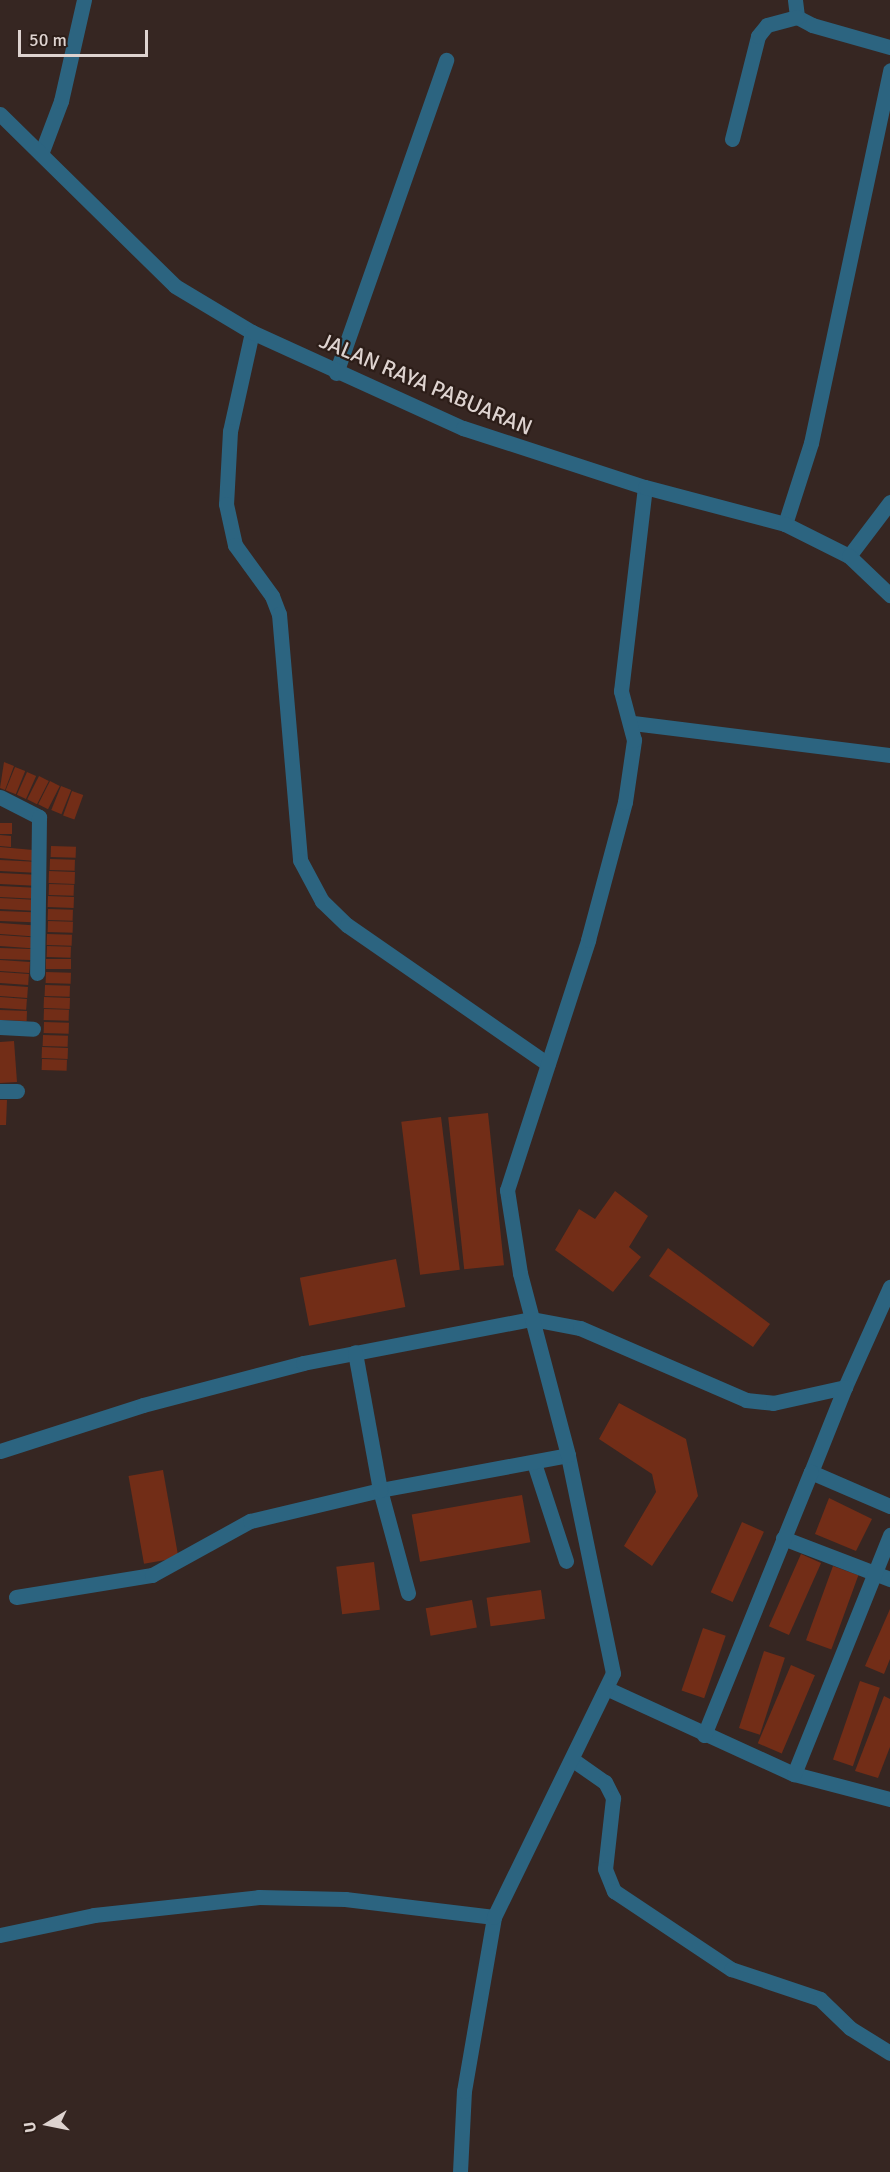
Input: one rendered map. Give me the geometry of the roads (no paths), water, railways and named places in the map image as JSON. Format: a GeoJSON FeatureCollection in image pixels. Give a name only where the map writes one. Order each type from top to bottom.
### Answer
{"type":"FeatureCollection","features":[{"type":"Feature","properties":{"kind":"street"},"geometry":{"type":"LineString","coordinates":[[41,153],[61,101],[84,0]]}},
{"type":"Feature","properties":{"kind":"street"},"geometry":{"type":"LineString","coordinates":[[795,0],[797,17]]}},
{"type":"Feature","properties":{"kind":"street"},"geometry":{"type":"LineString","coordinates":[[732,139],[758,36],[767,25],[797,17],[846,38],[890,46]]}},
{"type":"Feature","properties":{"kind":"street"},"geometry":{"type":"LineString","coordinates":[[336,373],[446,60]]}},
{"type":"Feature","properties":{"kind":"street"},"geometry":{"type":"LineString","coordinates":[[785,524],[811,443],[890,70]]}},
{"type":"Feature","properties":{"kind":"street","name":"JALAN RAYA PABUARAN"},"geometry":{"type":"LineString","coordinates":[[0,114],[175,286],[252,332],[336,373],[463,428],[645,487],[785,524],[849,556],[890,595]]}},
{"type":"Feature","properties":{"kind":"street"},"geometry":{"type":"LineString","coordinates":[[252,332],[230,430],[226,504],[235,545],[279,614],[300,861],[322,901],[347,925],[548,1064]]}},
{"type":"Feature","properties":{"kind":"street"},"geometry":{"type":"LineString","coordinates":[[460,2172],[464,2091],[494,1917],[608,1689],[612,1666],[568,1455],[532,1319],[507,1190],[548,1064],[625,802],[633,723],[621,691],[645,487]]}},
{"type":"Feature","properties":{"kind":"street"},"geometry":{"type":"LineString","coordinates":[[849,556],[890,502]]}},
{"type":"Feature","properties":{"kind":"street"},"geometry":{"type":"LineString","coordinates":[[633,723],[890,755]]}},
{"type":"Feature","properties":{"kind":"street"},"geometry":{"type":"LineString","coordinates":[[0,798],[39,817],[37,973]]}},
{"type":"Feature","properties":{"kind":"street"},"geometry":{"type":"LineString","coordinates":[[0,1027],[33,1029]]}},
{"type":"Feature","properties":{"kind":"street"},"geometry":{"type":"LineString","coordinates":[[0,1091],[18,1091]]}},
{"type":"Feature","properties":{"kind":"street"},"geometry":{"type":"LineString","coordinates":[[704,1735],[783,1538],[890,1287]]}},
{"type":"Feature","properties":{"kind":"street"},"geometry":{"type":"LineString","coordinates":[[0,1451],[143,1405],[355,1352],[532,1319],[579,1328],[746,1400],[773,1402],[846,1387]]}},
{"type":"Feature","properties":{"kind":"street"},"geometry":{"type":"LineString","coordinates":[[355,1352],[380,1490],[408,1593]]}},
{"type":"Feature","properties":{"kind":"street"},"geometry":{"type":"LineString","coordinates":[[16,1597],[152,1575],[250,1521],[380,1490],[568,1455]]}},
{"type":"Feature","properties":{"kind":"street"},"geometry":{"type":"LineString","coordinates":[[534,1463],[567,1561]]}},
{"type":"Feature","properties":{"kind":"street"},"geometry":{"type":"LineString","coordinates":[[812,1472],[890,1506]]}},
{"type":"Feature","properties":{"kind":"street"},"geometry":{"type":"LineString","coordinates":[[794,1774],[890,1535]]}},
{"type":"Feature","properties":{"kind":"street"},"geometry":{"type":"LineString","coordinates":[[783,1538],[890,1579]]}},
{"type":"Feature","properties":{"kind":"street"},"geometry":{"type":"LineString","coordinates":[[608,1689],[704,1735],[794,1774],[890,1799]]}},
{"type":"Feature","properties":{"kind":"street"},"geometry":{"type":"LineString","coordinates":[[573,1760],[605,1782],[613,1798],[605,1869],[614,1890],[731,1969],[820,1999],[850,2028],[890,2054]]}},
{"type":"Feature","properties":{"kind":"street"},"geometry":{"type":"LineString","coordinates":[[0,1935],[94,1915],[259,1897],[345,1899],[494,1917]]}}]}
